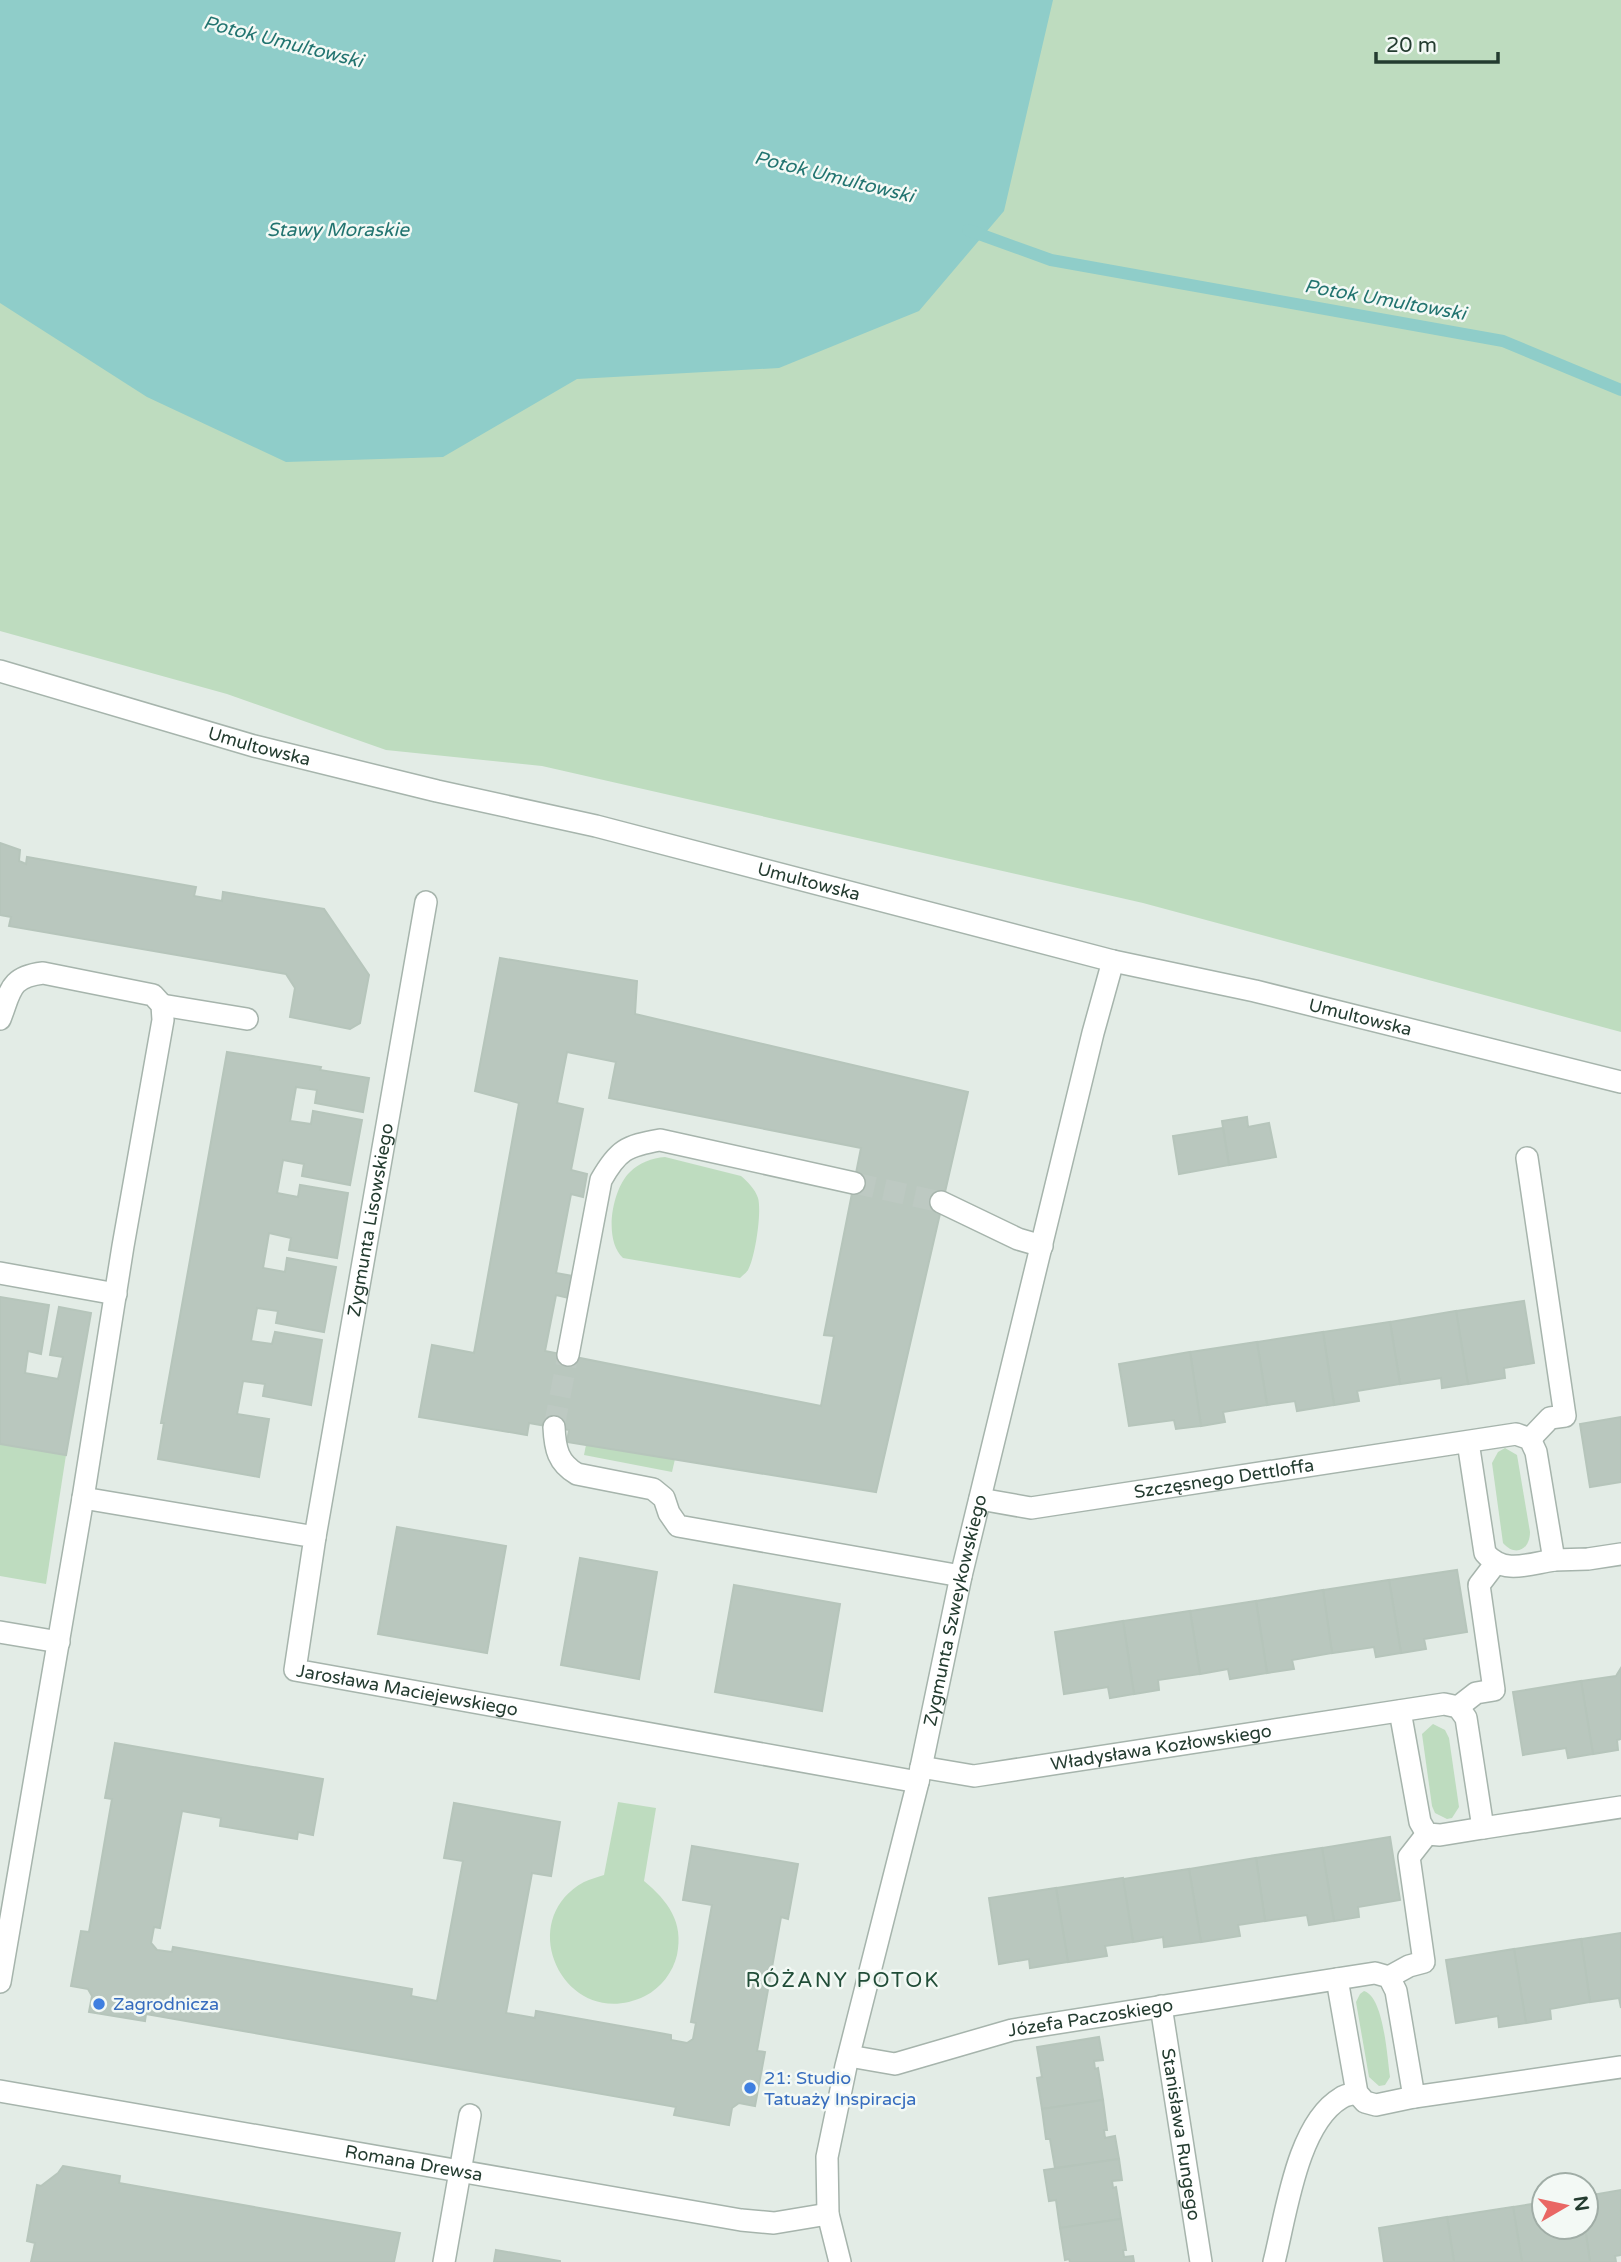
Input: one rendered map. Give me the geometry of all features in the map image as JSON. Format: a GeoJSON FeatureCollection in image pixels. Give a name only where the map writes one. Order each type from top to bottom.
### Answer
{"type":"FeatureCollection","features":[{"type":"Feature","properties":{"kind":"street","name":"Umultowska"},"geometry":{"type":"LineString","coordinates":[[0,671],[254,746],[437,791],[596,826],[1113,961],[1255,991],[1621,1082]]}},
{"type":"Feature","properties":{"kind":"street","name":"Zygmunta Lisowskiego"},"geometry":{"type":"LineString","coordinates":[[315,1537],[426,902]]}},
{"type":"Feature","properties":{"kind":"street","name":"Zygmunta Szweykowskiego"},"geometry":{"type":"LineString","coordinates":[[840,2262],[828,2214],[827,2157],[849,2056],[920,1775],[961,1576],[1113,961]]}},
{"type":"Feature","properties":{"kind":"street"},"geometry":{"type":"LineString","coordinates":[[0,1019],[13,985],[26,975],[43,973],[153,995],[162,1005],[163,1020],[0,1982]]}},
{"type":"Feature","properties":{"kind":"street"},"geometry":{"type":"LineString","coordinates":[[162,1005],[247,1019]]}},
{"type":"Feature","properties":{"kind":"street"},"geometry":{"type":"LineString","coordinates":[[568,1355],[601,1180],[614,1157],[635,1145],[660,1140],[854,1183]]}},
{"type":"Feature","properties":{"kind":"street"},"geometry":{"type":"LineString","coordinates":[[1527,1158],[1565,1416],[1550,1418],[1530,1439],[1536,1452],[1553,1560]]}},
{"type":"Feature","properties":{"kind":"street"},"geometry":{"type":"LineString","coordinates":[[941,1202],[1018,1239],[1042,1245]]}},
{"type":"Feature","properties":{"kind":"street"},"geometry":{"type":"LineString","coordinates":[[0,1273],[116,1294]]}},
{"type":"Feature","properties":{"kind":"street"},"geometry":{"type":"LineString","coordinates":[[554,1427],[558,1457],[566,1468],[577,1474],[653,1489],[664,1498],[669,1514],[678,1526],[961,1576]]}},
{"type":"Feature","properties":{"kind":"street","name":"Szczęsnego Dettloffa"},"geometry":{"type":"LineString","coordinates":[[980,1499],[1031,1508],[1516,1434],[1530,1439]]}},
{"type":"Feature","properties":{"kind":"street"},"geometry":{"type":"LineString","coordinates":[[1468,1442],[1485,1553],[1495,1564],[1508,1567],[1621,1554]]}},
{"type":"Feature","properties":{"kind":"street"},"geometry":{"type":"LineString","coordinates":[[83,1498],[315,1537]]}},
{"type":"Feature","properties":{"kind":"street","name":"Jarosława Maciejewskiego"},"geometry":{"type":"LineString","coordinates":[[315,1537],[295,1670],[920,1775]]}},
{"type":"Feature","properties":{"kind":"street"},"geometry":{"type":"LineString","coordinates":[[1483,1828],[1466,1718],[1458,1707],[1476,1693],[1494,1690],[1479,1585],[1495,1564]]}},
{"type":"Feature","properties":{"kind":"street"},"geometry":{"type":"LineString","coordinates":[[0,1632],[59,1642]]}},
{"type":"Feature","properties":{"kind":"street","name":"Władysława Kozłowskiego"},"geometry":{"type":"LineString","coordinates":[[920,1775],[974,1776],[1444,1704],[1458,1707]]}},
{"type":"Feature","properties":{"kind":"street"},"geometry":{"type":"LineString","coordinates":[[1400,1712],[1420,1822],[1427,1834]]}},
{"type":"Feature","properties":{"kind":"street"},"geometry":{"type":"LineString","coordinates":[[1427,1834],[1440,1835],[1621,1807]]}},
{"type":"Feature","properties":{"kind":"street"},"geometry":{"type":"LineString","coordinates":[[1414,2098],[1396,1991],[1389,1978],[1409,1966],[1424,1962],[1409,1857],[1427,1834]]}},
{"type":"Feature","properties":{"kind":"street","name":"Józefa Paczoskiego"},"geometry":{"type":"LineString","coordinates":[[849,2056],[895,2064],[1012,2029],[1374,1973],[1389,1978]]}},
{"type":"Feature","properties":{"kind":"street"},"geometry":{"type":"LineString","coordinates":[[1337,1979],[1357,2093],[1364,2102],[1376,2105],[1621,2067]]}},
{"type":"Feature","properties":{"kind":"street","name":"Stanisława Rungego"},"geometry":{"type":"LineString","coordinates":[[1161,2006],[1200,2262]]}},
{"type":"Feature","properties":{"kind":"street","name":"Romana Drewsa"},"geometry":{"type":"LineString","coordinates":[[0,2091],[741,2220],[774,2223],[828,2214]]}},
{"type":"Feature","properties":{"kind":"street"},"geometry":{"type":"LineString","coordinates":[[1274,2262],[1303,2148],[1326,2111],[1342,2098],[1357,2093]]}},
{"type":"Feature","properties":{"kind":"street"},"geometry":{"type":"LineString","coordinates":[[444,2262],[470,2115]]}},
{"type":"Feature","properties":{"kind":"green space"},"geometry":{"type":"Polygon","coordinates":[[[969,0],[1621,0],[1621,1032],[1143,903],[542,766],[386,750],[227,694],[0,631],[0,93],[969,0]]]}},
{"type":"Feature","properties":{"kind":"green space"},"geometry":{"type":"Polygon","coordinates":[[[665,1157],[741,1176],[755,1192],[759,1213],[755,1246],[751,1264],[740,1278],[623,1258],[617,1250],[613,1239],[612,1215],[618,1190],[630,1172],[651,1160],[665,1157]]]}},
{"type":"Feature","properties":{"kind":"green space"},"geometry":{"type":"Polygon","coordinates":[[[0,1444],[66,1455],[46,1584],[0,1576],[0,1444]]]}},
{"type":"Feature","properties":{"kind":"green space"},"geometry":{"type":"Polygon","coordinates":[[[586,1445],[675,1459],[672,1472],[584,1455],[586,1445]]]}},
{"type":"Feature","properties":{"kind":"green space"},"geometry":{"type":"Polygon","coordinates":[[[1505,1448],[1517,1455],[1530,1532],[1525,1547],[1517,1550],[1512,1550],[1503,1543],[1492,1463],[1498,1452],[1505,1448]]]}},
{"type":"Feature","properties":{"kind":"green space"},"geometry":{"type":"Polygon","coordinates":[[[1433,1724],[1445,1730],[1449,1738],[1459,1807],[1452,1818],[1447,1819],[1435,1813],[1432,1806],[1422,1734],[1433,1724]]]}},
{"type":"Feature","properties":{"kind":"green space"},"geometry":{"type":"Polygon","coordinates":[[[618,1802],[656,1808],[644,1881],[660,1896],[672,1913],[679,1943],[673,1967],[661,1984],[645,1996],[617,2004],[592,2000],[572,1987],[558,1968],[551,1946],[552,1922],[562,1900],[584,1882],[604,1875],[618,1802]]]}},
{"type":"Feature","properties":{"kind":"green space"},"geometry":{"type":"Polygon","coordinates":[[[1364,1991],[1376,2004],[1383,2029],[1390,2077],[1385,2085],[1379,2086],[1369,2077],[1356,2002],[1364,1991]]]}},
{"type":"Feature","properties":{"kind":"water","name":"Stawy Moraskie"},"geometry":{"type":"Polygon","coordinates":[[[0,0],[1053,0],[1004,211],[919,311],[779,368],[577,379],[443,457],[286,462],[147,397],[0,303],[0,0]]]}},
{"type":"Feature","properties":{"kind":"building"},"geometry":{"type":"Polygon","coordinates":[[[0,843],[20,850],[19,861],[26,864],[27,857],[196,887],[194,896],[222,901],[223,892],[324,909],[369,975],[360,1023],[350,1029],[290,1017],[295,988],[286,974],[9,926],[11,917],[0,915],[0,843]]]}},
{"type":"Feature","properties":{"kind":"building"},"geometry":{"type":"Polygon","coordinates":[[[500,958],[637,981],[635,1014],[968,1092],[876,1492],[567,1442],[569,1430],[529,1423],[527,1435],[419,1417],[432,1345],[474,1353],[519,1103],[475,1091],[500,958]],[[567,1052],[557,1103],[583,1109],[571,1170],[587,1174],[583,1197],[571,1194],[556,1273],[573,1276],[569,1298],[556,1295],[545,1351],[821,1406],[834,1336],[824,1335],[861,1148],[609,1098],[616,1062],[567,1052]]]}},
{"type":"Feature","properties":{"kind":"building"},"geometry":{"type":"Polygon","coordinates":[[[227,1052],[321,1067],[320,1070],[369,1078],[363,1112],[315,1103],[317,1090],[296,1087],[290,1121],[311,1124],[313,1111],[362,1120],[350,1185],[302,1176],[304,1164],[283,1160],[277,1193],[298,1197],[300,1185],[348,1193],[337,1258],[289,1250],[291,1238],[269,1233],[263,1268],[285,1272],[287,1258],[336,1267],[324,1332],[276,1323],[278,1311],[257,1308],[251,1341],[272,1344],[275,1332],[322,1340],[311,1405],[263,1396],[265,1384],[243,1381],[237,1414],[269,1419],[259,1477],[158,1459],[164,1423],[161,1423],[227,1052]]]}},
{"type":"Feature","properties":{"kind":"building"},"geometry":{"type":"Polygon","coordinates":[[[1247,1117],[1248,1127],[1269,1123],[1276,1157],[1229,1165],[1222,1121],[1247,1117]]]}},
{"type":"Feature","properties":{"kind":"building"},"geometry":{"type":"Polygon","coordinates":[[[1223,1128],[1229,1165],[1179,1174],[1173,1136],[1223,1128]]]}},
{"type":"Feature","properties":{"kind":"building"},"geometry":{"type":"Polygon","coordinates":[[[0,1297],[49,1305],[41,1354],[28,1351],[25,1373],[58,1379],[63,1357],[50,1355],[59,1307],[91,1313],[66,1455],[0,1444],[0,1297]]]}},
{"type":"Feature","properties":{"kind":"building"},"geometry":{"type":"Polygon","coordinates":[[[1524,1301],[1534,1363],[1504,1368],[1505,1378],[1468,1384],[1456,1311],[1524,1301]]]}},
{"type":"Feature","properties":{"kind":"building"},"geometry":{"type":"Polygon","coordinates":[[[1456,1311],[1468,1384],[1442,1388],[1441,1378],[1400,1384],[1390,1322],[1456,1311]]]}},
{"type":"Feature","properties":{"kind":"building"},"geometry":{"type":"Polygon","coordinates":[[[1390,1322],[1400,1384],[1357,1391],[1359,1401],[1334,1405],[1323,1332],[1390,1322]]]}},
{"type":"Feature","properties":{"kind":"building"},"geometry":{"type":"Polygon","coordinates":[[[1323,1332],[1334,1405],[1297,1411],[1295,1401],[1267,1405],[1257,1342],[1323,1332]]]}},
{"type":"Feature","properties":{"kind":"building"},"geometry":{"type":"Polygon","coordinates":[[[1257,1342],[1267,1405],[1223,1412],[1225,1422],[1201,1426],[1190,1352],[1257,1342]]]}},
{"type":"Feature","properties":{"kind":"building"},"geometry":{"type":"Polygon","coordinates":[[[1190,1352],[1201,1426],[1176,1429],[1174,1420],[1129,1426],[1119,1364],[1190,1352]]]}},
{"type":"Feature","properties":{"kind":"building"},"geometry":{"type":"Polygon","coordinates":[[[1621,1417],[1621,1482],[1590,1487],[1580,1424],[1621,1417]]]}},
{"type":"Feature","properties":{"kind":"building"},"geometry":{"type":"Polygon","coordinates":[[[397,1527],[506,1546],[487,1653],[378,1634],[397,1527]]]}},
{"type":"Feature","properties":{"kind":"building"},"geometry":{"type":"Polygon","coordinates":[[[580,1558],[657,1572],[639,1679],[561,1665],[580,1558]]]}},
{"type":"Feature","properties":{"kind":"building"},"geometry":{"type":"Polygon","coordinates":[[[1457,1570],[1467,1632],[1424,1639],[1426,1649],[1401,1653],[1389,1580],[1457,1570]]]}},
{"type":"Feature","properties":{"kind":"building"},"geometry":{"type":"Polygon","coordinates":[[[1389,1580],[1401,1653],[1376,1657],[1374,1647],[1332,1653],[1323,1590],[1389,1580]]]}},
{"type":"Feature","properties":{"kind":"building"},"geometry":{"type":"Polygon","coordinates":[[[734,1585],[840,1604],[822,1711],[715,1692],[734,1585]]]}},
{"type":"Feature","properties":{"kind":"building"},"geometry":{"type":"Polygon","coordinates":[[[1323,1590],[1332,1653],[1292,1660],[1294,1669],[1267,1673],[1256,1601],[1323,1590]]]}},
{"type":"Feature","properties":{"kind":"building"},"geometry":{"type":"Polygon","coordinates":[[[1256,1601],[1267,1673],[1230,1679],[1228,1669],[1200,1674],[1190,1611],[1256,1601]]]}},
{"type":"Feature","properties":{"kind":"building"},"geometry":{"type":"Polygon","coordinates":[[[1190,1611],[1200,1674],[1158,1680],[1159,1690],[1134,1694],[1123,1621],[1190,1611]]]}},
{"type":"Feature","properties":{"kind":"building"},"geometry":{"type":"Polygon","coordinates":[[[1123,1621],[1134,1694],[1110,1698],[1108,1687],[1064,1694],[1055,1632],[1123,1621]]]}},
{"type":"Feature","properties":{"kind":"building"},"geometry":{"type":"Polygon","coordinates":[[[1621,1668],[1621,1739],[1617,1740],[1618,1750],[1593,1754],[1581,1681],[1616,1676],[1621,1668]]]}},
{"type":"Feature","properties":{"kind":"building"},"geometry":{"type":"Polygon","coordinates":[[[1581,1681],[1593,1754],[1568,1758],[1566,1748],[1523,1755],[1513,1692],[1581,1681]]]}},
{"type":"Feature","properties":{"kind":"building"},"geometry":{"type":"Polygon","coordinates":[[[115,1743],[323,1779],[313,1835],[298,1832],[297,1839],[220,1826],[221,1818],[182,1811],[160,1928],[154,1927],[151,1943],[157,1950],[172,1952],[173,1947],[412,1989],[411,1996],[437,2001],[463,1861],[444,1858],[454,1803],[560,1822],[551,1876],[532,1873],[506,2013],[535,2018],[536,2011],[671,2035],[671,2040],[687,2043],[693,2039],[696,2023],[691,2022],[712,1905],[683,1900],[692,1846],[798,1864],[788,1919],[781,1917],[757,2051],[765,2052],[755,2106],[739,2103],[732,2108],[729,2125],[674,2115],[676,2107],[146,2014],[145,2021],[89,2012],[92,1996],[88,1989],[71,1986],[81,1931],[89,1932],[112,1799],[105,1798],[115,1743]]]}},
{"type":"Feature","properties":{"kind":"building"},"geometry":{"type":"Polygon","coordinates":[[[1390,1837],[1400,1900],[1358,1907],[1359,1917],[1334,1921],[1322,1848],[1390,1837]]]}},
{"type":"Feature","properties":{"kind":"building"},"geometry":{"type":"Polygon","coordinates":[[[1322,1848],[1334,1921],[1309,1925],[1307,1915],[1265,1921],[1256,1858],[1322,1848]]]}},
{"type":"Feature","properties":{"kind":"building"},"geometry":{"type":"Polygon","coordinates":[[[1256,1858],[1265,1921],[1238,1925],[1240,1936],[1201,1942],[1189,1869],[1256,1858]]]}},
{"type":"Feature","properties":{"kind":"building"},"geometry":{"type":"Polygon","coordinates":[[[1189,1869],[1201,1942],[1164,1947],[1163,1937],[1133,1942],[1123,1879],[1189,1869]]]}},
{"type":"Feature","properties":{"kind":"building"},"geometry":{"type":"Polygon","coordinates":[[[1123,1878],[1133,1942],[1105,1946],[1107,1956],[1068,1962],[1056,1888],[1123,1878]]]}},
{"type":"Feature","properties":{"kind":"building"},"geometry":{"type":"Polygon","coordinates":[[[1056,1888],[1068,1962],[1030,1968],[1029,1959],[999,1964],[989,1898],[1056,1888]]]}},
{"type":"Feature","properties":{"kind":"building"},"geometry":{"type":"Polygon","coordinates":[[[1621,1933],[1621,2008],[1619,1998],[1590,2002],[1581,1939],[1621,1933]]]}},
{"type":"Feature","properties":{"kind":"building"},"geometry":{"type":"Polygon","coordinates":[[[1581,1939],[1590,2002],[1550,2009],[1551,2019],[1526,2023],[1514,1949],[1581,1939]]]}},
{"type":"Feature","properties":{"kind":"building"},"geometry":{"type":"Polygon","coordinates":[[[1514,1949],[1526,2023],[1499,2027],[1498,2016],[1456,2023],[1446,1960],[1514,1949]]]}},
{"type":"Feature","properties":{"kind":"building"},"geometry":{"type":"Polygon","coordinates":[[[1099,2037],[1103,2060],[1094,2061],[1095,2069],[1098,2068],[1103,2100],[1042,2109],[1037,2078],[1042,2077],[1037,2047],[1099,2037]]]}},
{"type":"Feature","properties":{"kind":"building"},"geometry":{"type":"Polygon","coordinates":[[[1103,2100],[1107,2130],[1104,2130],[1105,2138],[1115,2136],[1119,2159],[1055,2168],[1050,2139],[1046,2139],[1042,2109],[1103,2100]]]}},
{"type":"Feature","properties":{"kind":"building"},"geometry":{"type":"Polygon","coordinates":[[[1119,2159],[1122,2180],[1112,2181],[1113,2188],[1116,2187],[1121,2219],[1060,2228],[1056,2200],[1049,2201],[1044,2170],[1119,2159]]]}},
{"type":"Feature","properties":{"kind":"building"},"geometry":{"type":"Polygon","coordinates":[[[63,2166],[120,2176],[119,2183],[400,2233],[394,2262],[31,2262],[35,2243],[27,2241],[37,2185],[41,2186],[63,2166]]]}},
{"type":"Feature","properties":{"kind":"building"},"geometry":{"type":"Polygon","coordinates":[[[1621,2190],[1621,2255],[1615,2256],[1616,2262],[1590,2262],[1587,2241],[1600,2241],[1600,2194],[1621,2190]]]}},
{"type":"Feature","properties":{"kind":"building"},"geometry":{"type":"Polygon","coordinates":[[[1530,2204],[1530,2241],[1587,2241],[1590,2262],[1522,2262],[1513,2207],[1530,2204]]]}},
{"type":"Feature","properties":{"kind":"building"},"geometry":{"type":"Polygon","coordinates":[[[1513,2207],[1522,2262],[1454,2262],[1447,2217],[1513,2207]]]}},
{"type":"Feature","properties":{"kind":"building"},"geometry":{"type":"Polygon","coordinates":[[[1447,2217],[1454,2262],[1384,2262],[1379,2228],[1447,2217]]]}},
{"type":"Feature","properties":{"kind":"building"},"geometry":{"type":"Polygon","coordinates":[[[1121,2219],[1126,2250],[1123,2250],[1124,2257],[1133,2256],[1134,2262],[1065,2260],[1060,2228],[1121,2219]]]}},
{"type":"Feature","properties":{"kind":"building"},"geometry":{"type":"Polygon","coordinates":[[[496,2250],[560,2261],[560,2262],[494,2262],[496,2250]]]}},
{"type":"Feature","properties":{"kind":"waterway","name":"Potok Umultowski"},"geometry":{"type":"LineString","coordinates":[[968,230],[1051,260],[1503,341],[1621,390]]}},
{"type":"Feature","properties":{"kind":"tunnel"},"geometry":{"type":"LineString","coordinates":[[854,1183],[941,1202]]}},
{"type":"Feature","properties":{"kind":"tunnel"},"geometry":{"type":"LineString","coordinates":[[554,1427],[568,1355]]}},
{"type":"Feature","properties":{"kind":"place","name":"Zagrodnicza"},"geometry":{"type":"Point","coordinates":[99,2004]}},
{"type":"Feature","properties":{"kind":"place","name":"21: Studio Tatuaży Inspiracja"},"geometry":{"type":"Point","coordinates":[750,2088]}},
{"type":"Feature","properties":{"kind":"district","name":"RÓŻANY POTOK"},"geometry":{"type":"Point","coordinates":[843,1980]}}]}
